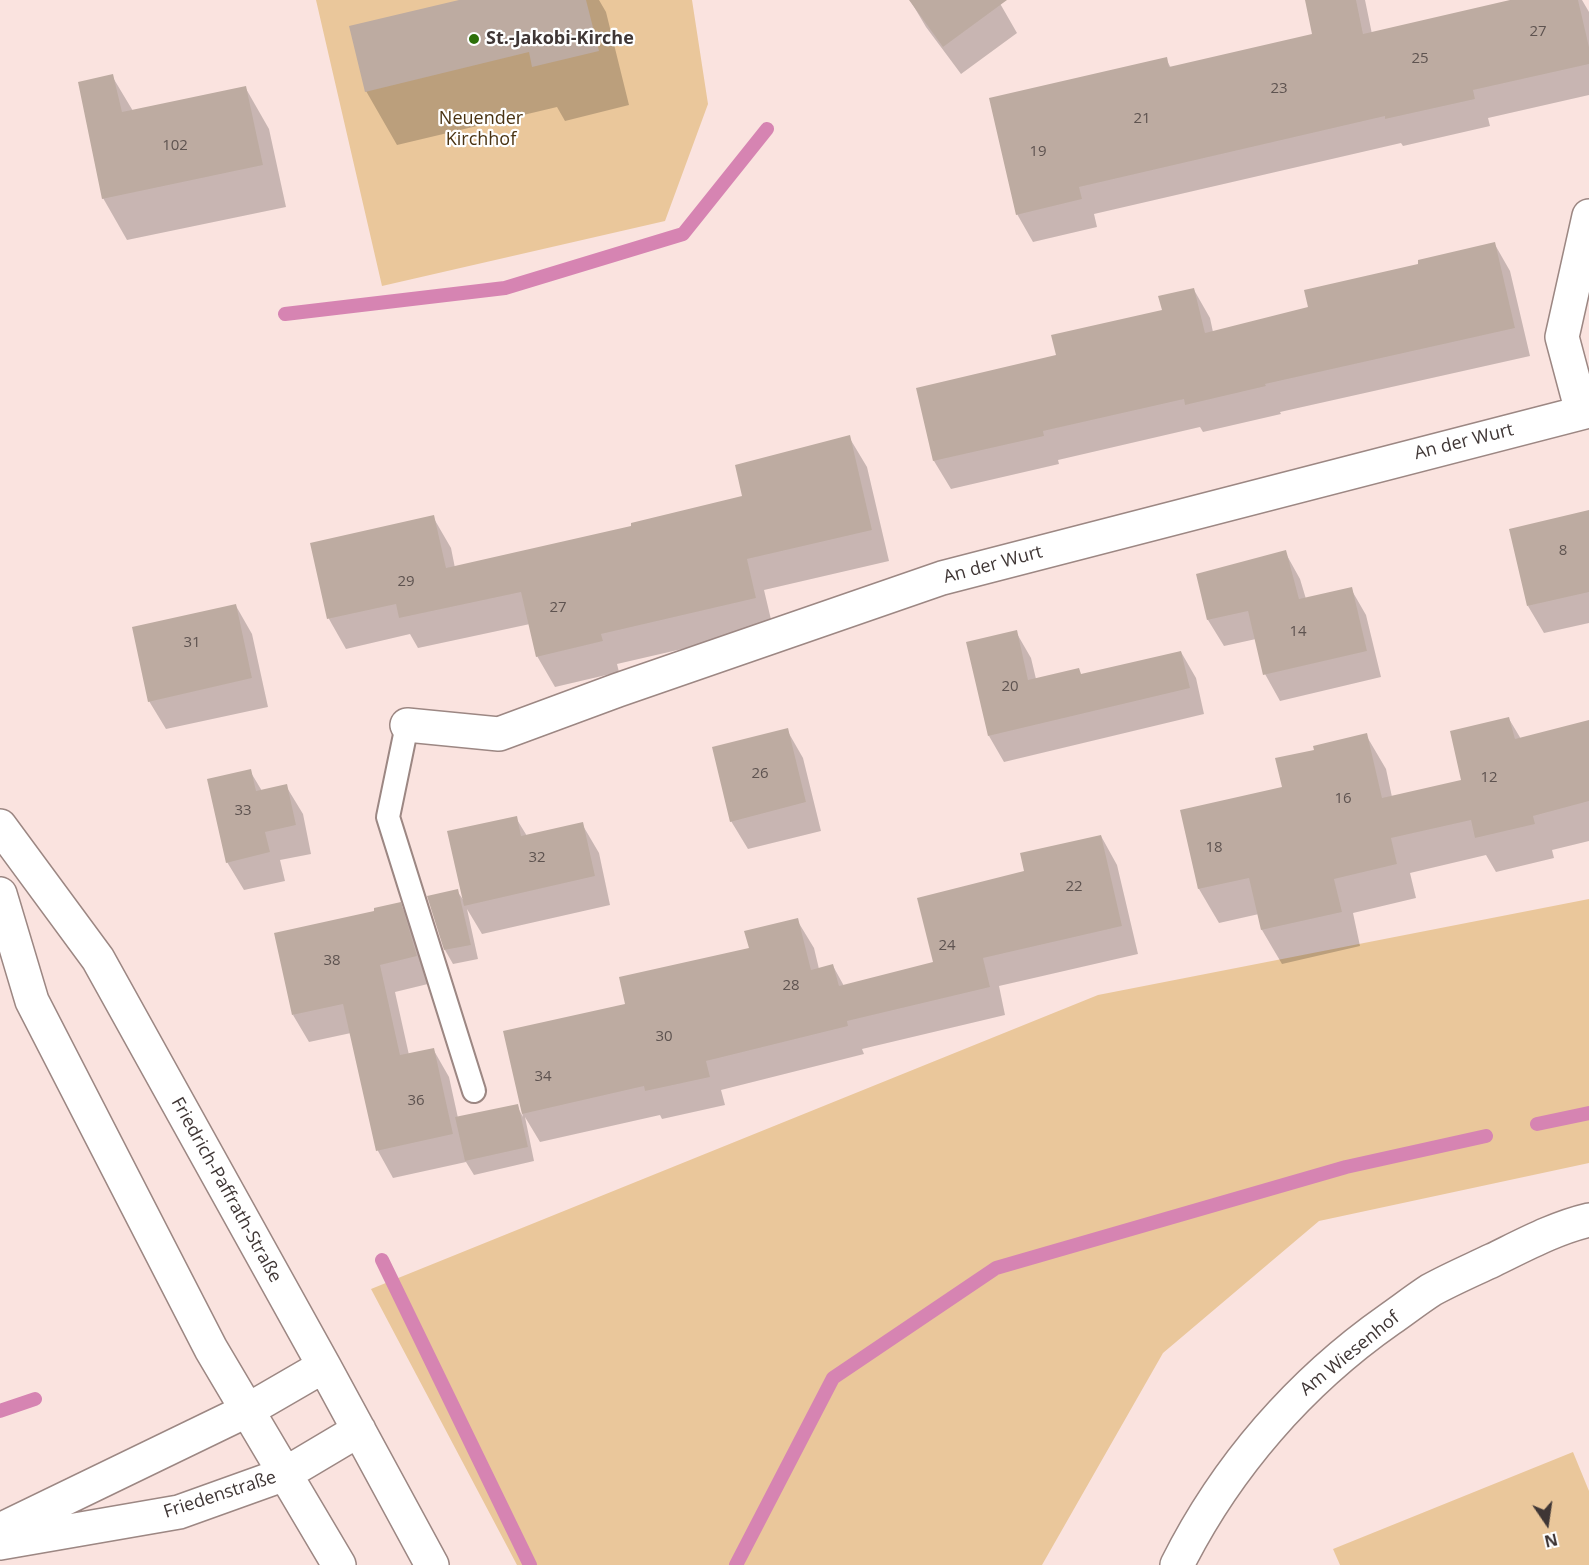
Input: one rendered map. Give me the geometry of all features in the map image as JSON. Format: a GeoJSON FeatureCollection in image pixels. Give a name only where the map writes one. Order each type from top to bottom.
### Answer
{"type":"FeatureCollection","features":[{"type":"Feature","properties":{"kind":"main road"},"geometry":{"type":"LineString","coordinates":[[1585,411],[1562,336],[1589,216]]}},
{"type":"Feature","properties":{"kind":"main road","name":"An der Wurt"},"geometry":{"type":"LineString","coordinates":[[407,725],[499,734],[618,690],[942,578],[1585,411]]}},
{"type":"Feature","properties":{"kind":"main road","name":"Friedrich-Paffrath-Straße"},"geometry":{"type":"LineString","coordinates":[[0,826],[98,959],[432,1565]]}},
{"type":"Feature","properties":{"kind":"main road"},"geometry":{"type":"LineString","coordinates":[[0,894],[32,1001],[211,1349],[339,1565]]}},
{"type":"Feature","properties":{"kind":"main road","name":"Am Wiesenhof"},"geometry":{"type":"LineString","coordinates":[[1177,1565],[1190,1539],[1242,1459],[1305,1388],[1364,1338],[1430,1291],[1566,1225],[1589,1220]]}},
{"type":"Feature","properties":{"kind":"main road"},"geometry":{"type":"LineString","coordinates":[[0,1530],[248,1410],[324,1366]]}},
{"type":"Feature","properties":{"kind":"main road","name":"Friedenstraße"},"geometry":{"type":"LineString","coordinates":[[0,1544],[179,1512],[285,1474],[359,1430]]}},
{"type":"Feature","properties":{"kind":"lane"},"geometry":{"type":"LineString","coordinates":[[407,725],[388,817],[474,1091]]}},
{"type":"Feature","properties":{"kind":"green space","name":"Neuender Kirchhof"},"geometry":{"type":"Polygon","coordinates":[[[316,0],[692,0],[708,104],[665,221],[382,286],[316,0]]]}},
{"type":"Feature","properties":{"kind":"green space"},"geometry":{"type":"Polygon","coordinates":[[[1589,899],[1589,1163],[1319,1221],[1163,1353],[1042,1565],[517,1565],[371,1289],[1098,995],[1589,899]]]}},
{"type":"Feature","properties":{"kind":"green space"},"geometry":{"type":"Polygon","coordinates":[[[1573,1452],[1589,1491],[1589,1565],[1340,1565],[1333,1549],[1573,1452]]]}},
{"type":"Feature","properties":{"kind":"building","name":"St.-Jakobi-Kirche"},"geometry":{"type":"Polygon","coordinates":[[[459,0],[586,0],[599,51],[532,67],[529,52],[365,92],[349,26],[459,0]]]}},
{"type":"Feature","properties":{"kind":"building"},"geometry":{"type":"Polygon","coordinates":[[[909,0],[1007,0],[943,47],[909,0]]]}},
{"type":"Feature","properties":{"kind":"building"},"geometry":{"type":"Polygon","coordinates":[[[1305,0],[1356,0],[1363,34],[1510,0],[1578,0],[1589,47],[1589,64],[1473,90],[1475,99],[1385,119],[1385,116],[1079,187],[1082,199],[1016,215],[989,98],[1167,57],[1169,67],[1312,34],[1305,0]]]}},
{"type":"Feature","properties":{"kind":"building"},"geometry":{"type":"Polygon","coordinates":[[[113,74],[122,112],[246,86],[263,165],[102,199],[78,82],[113,74]]]}},
{"type":"Feature","properties":{"kind":"building"},"geometry":{"type":"Polygon","coordinates":[[[1495,242],[1515,328],[1265,384],[1266,386],[1185,405],[1184,399],[1043,431],[1044,436],[933,461],[916,388],[1056,355],[1051,335],[1162,310],[1158,296],[1194,288],[1205,333],[1308,307],[1304,290],[1418,264],[1418,260],[1495,242]]]}},
{"type":"Feature","properties":{"kind":"building"},"geometry":{"type":"Polygon","coordinates":[[[850,435],[872,530],[747,559],[756,598],[601,634],[603,641],[536,657],[521,592],[399,618],[396,604],[327,619],[310,543],[434,515],[446,568],[631,526],[631,523],[742,496],[735,465],[850,435]]]}},
{"type":"Feature","properties":{"kind":"building"},"geometry":{"type":"Polygon","coordinates":[[[1589,510],[1589,592],[1527,606],[1509,529],[1589,510]]]}},
{"type":"Feature","properties":{"kind":"building"},"geometry":{"type":"Polygon","coordinates":[[[1286,550],[1299,599],[1352,587],[1367,651],[1263,675],[1248,611],[1207,620],[1196,574],[1286,550]]]}},
{"type":"Feature","properties":{"kind":"building"},"geometry":{"type":"Polygon","coordinates":[[[236,604],[252,678],[148,702],[132,627],[236,604]]]}},
{"type":"Feature","properties":{"kind":"building"},"geometry":{"type":"Polygon","coordinates":[[[1017,630],[1028,680],[1079,668],[1081,674],[1181,651],[1190,688],[988,736],[966,642],[1017,630]]]}},
{"type":"Feature","properties":{"kind":"building"},"geometry":{"type":"Polygon","coordinates":[[[1509,717],[1515,739],[1589,720],[1589,801],[1533,816],[1535,824],[1475,838],[1471,820],[1391,838],[1397,864],[1334,879],[1342,912],[1261,930],[1249,878],[1198,889],[1180,810],[1282,787],[1275,758],[1314,750],[1313,746],[1367,733],[1382,798],[1461,780],[1450,731],[1509,717]]]}},
{"type":"Feature","properties":{"kind":"building"},"geometry":{"type":"Polygon","coordinates":[[[788,728],[806,802],[730,822],[712,747],[788,728]]]}},
{"type":"Feature","properties":{"kind":"building"},"geometry":{"type":"Polygon","coordinates":[[[251,769],[256,791],[287,784],[296,825],[265,832],[270,852],[226,863],[207,779],[251,769]]]}},
{"type":"Feature","properties":{"kind":"building"},"geometry":{"type":"Polygon","coordinates":[[[517,816],[521,836],[583,822],[595,876],[464,906],[447,831],[517,816]]]}},
{"type":"Feature","properties":{"kind":"building"},"geometry":{"type":"Polygon","coordinates":[[[1101,835],[1122,926],[983,958],[990,987],[847,1021],[848,1026],[706,1061],[710,1077],[645,1091],[644,1086],[522,1114],[503,1031],[625,1004],[619,977],[749,948],[744,931],[798,918],[811,970],[833,964],[839,986],[933,962],[917,898],[1024,871],[1020,853],[1101,835]]]}},
{"type":"Feature","properties":{"kind":"building"},"geometry":{"type":"Polygon","coordinates":[[[458,889],[471,945],[444,950],[427,896],[458,889]]]}},
{"type":"Feature","properties":{"kind":"building"},"geometry":{"type":"Polygon","coordinates":[[[401,902],[417,956],[380,965],[400,1055],[434,1048],[453,1134],[376,1151],[343,1004],[292,1015],[274,933],[374,911],[374,908],[401,902]]]}},
{"type":"Feature","properties":{"kind":"building"},"geometry":{"type":"Polygon","coordinates":[[[518,1104],[528,1147],[465,1161],[455,1117],[518,1104]]]}},
{"type":"Feature","properties":{"kind":"waterway"},"geometry":{"type":"LineString","coordinates":[[285,314],[505,288],[683,234],[767,129]]}},
{"type":"Feature","properties":{"kind":"waterway"},"geometry":{"type":"LineString","coordinates":[[1537,1124],[1589,1113]]}},
{"type":"Feature","properties":{"kind":"waterway"},"geometry":{"type":"LineString","coordinates":[[736,1565],[833,1378],[996,1268],[1346,1167],[1486,1136]]}},
{"type":"Feature","properties":{"kind":"waterway"},"geometry":{"type":"LineString","coordinates":[[382,1260],[530,1565]]}},
{"type":"Feature","properties":{"kind":"waterway"},"geometry":{"type":"LineString","coordinates":[[0,1411],[35,1399]]}},
{"type":"Feature","properties":{"kind":"place","name":"St.-Jakobi-Kirche"},"geometry":{"type":"Point","coordinates":[474,39]}}]}
